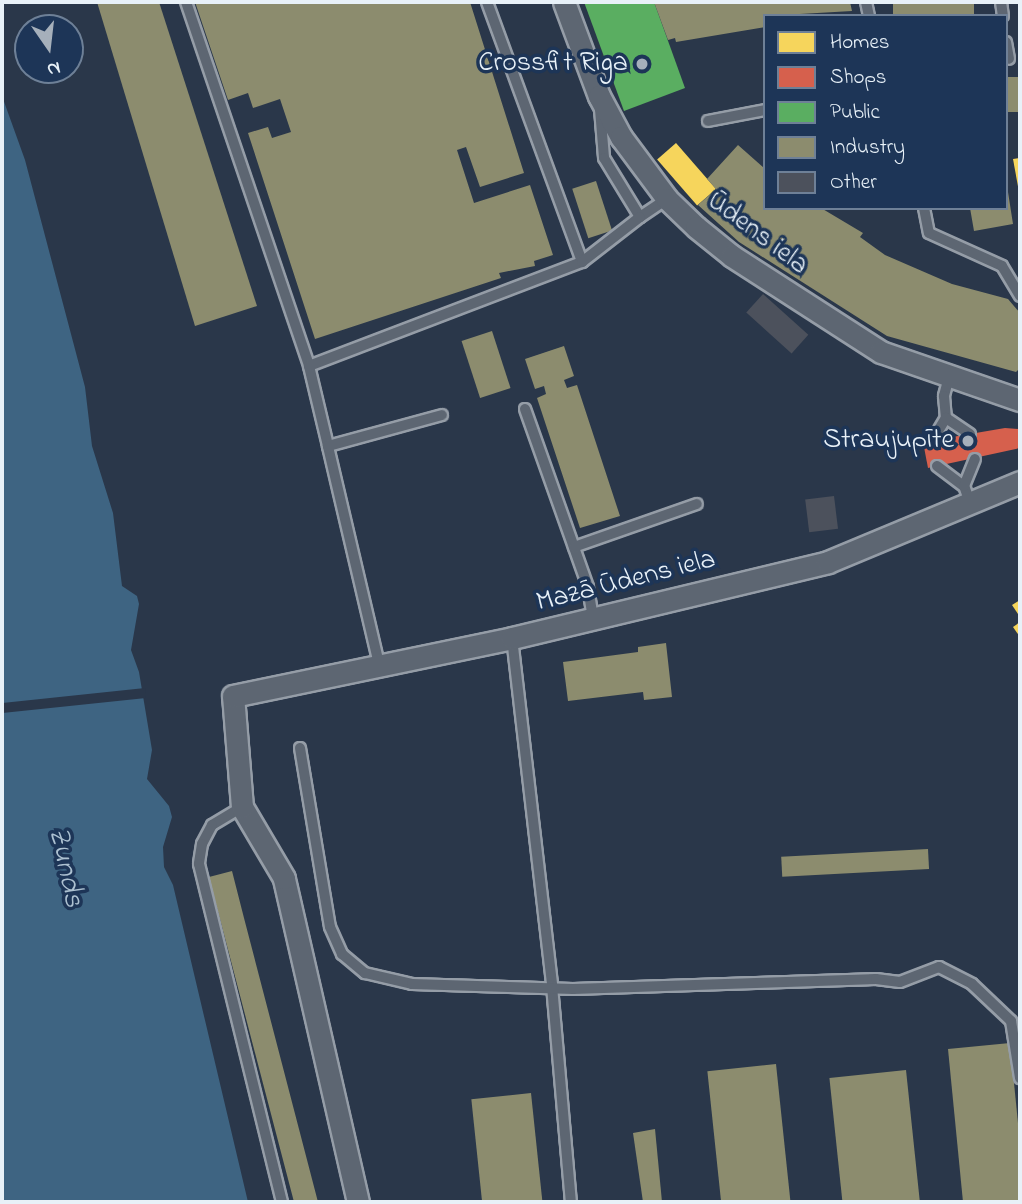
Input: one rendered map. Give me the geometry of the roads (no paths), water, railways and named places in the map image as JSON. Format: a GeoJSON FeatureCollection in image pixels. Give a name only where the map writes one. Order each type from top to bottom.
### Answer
{"type":"FeatureCollection","features":[{"type":"Feature","properties":{"kind":"street","name":"Ūdens iela"},"geometry":{"type":"LineString","coordinates":[[564,2],[599,96],[621,136],[667,199],[732,256],[881,352],[1020,400]]}},
{"type":"Feature","properties":{"kind":"street","name":"Mazā Ūdens iela"},"geometry":{"type":"LineString","coordinates":[[242,807],[233,696],[512,638],[828,562],[967,495],[1020,482]]}},
{"type":"Feature","properties":{"kind":"street"},"geometry":{"type":"LineString","coordinates":[[242,807],[284,878],[358,1202]]}},
{"type":"Feature","properties":{"kind":"lane"},"geometry":{"type":"LineString","coordinates":[[186,2],[309,366],[379,664]]}},
{"type":"Feature","properties":{"kind":"lane"},"geometry":{"type":"LineString","coordinates":[[487,2],[582,262]]}},
{"type":"Feature","properties":{"kind":"lane"},"geometry":{"type":"LineString","coordinates":[[1008,53],[1009,58]]}},
{"type":"Feature","properties":{"kind":"lane"},"geometry":{"type":"LineString","coordinates":[[599,96],[604,158],[639,217]]}},
{"type":"Feature","properties":{"kind":"lane"},"geometry":{"type":"LineString","coordinates":[[708,121],[763,110]]}},
{"type":"Feature","properties":{"kind":"lane"},"geometry":{"type":"LineString","coordinates":[[309,366],[582,262],[639,217],[667,199]]}},
{"type":"Feature","properties":{"kind":"lane"},"geometry":{"type":"LineString","coordinates":[[924,210],[929,233],[1002,266],[1020,296]]}},
{"type":"Feature","properties":{"kind":"lane"},"geometry":{"type":"LineString","coordinates":[[932,441],[946,418],[944,396],[949,377]]}},
{"type":"Feature","properties":{"kind":"lane"},"geometry":{"type":"LineString","coordinates":[[525,409],[574,547],[593,618]]}},
{"type":"Feature","properties":{"kind":"lane"},"geometry":{"type":"LineString","coordinates":[[328,446],[442,415]]}},
{"type":"Feature","properties":{"kind":"lane"},"geometry":{"type":"LineString","coordinates":[[946,418],[970,434]]}},
{"type":"Feature","properties":{"kind":"lane"},"geometry":{"type":"LineString","coordinates":[[967,495],[975,459]]}},
{"type":"Feature","properties":{"kind":"lane"},"geometry":{"type":"LineString","coordinates":[[937,466],[967,495]]}},
{"type":"Feature","properties":{"kind":"lane"},"geometry":{"type":"LineString","coordinates":[[574,547],[698,503]]}},
{"type":"Feature","properties":{"kind":"lane"},"geometry":{"type":"LineString","coordinates":[[512,638],[552,986],[571,1202]]}},
{"type":"Feature","properties":{"kind":"lane"},"geometry":{"type":"LineString","coordinates":[[300,748],[330,927],[342,954],[365,973],[412,984],[552,986],[573,989],[876,979],[900,982],[939,967],[972,984],[1011,1021],[1020,1079]]}},
{"type":"Feature","properties":{"kind":"lane"},"geometry":{"type":"LineString","coordinates":[[242,807],[212,825],[202,844],[199,864],[282,1202]]}},
{"type":"Feature","properties":{"kind":"water","name":"Zunds"},"geometry":{"type":"Polygon","coordinates":[[[2,96],[25,160],[85,387],[92,446],[113,513],[122,586],[137,596],[139,604],[131,650],[139,672],[152,750],[147,779],[169,806],[172,817],[163,847],[164,867],[173,885],[248,1202],[2,1202],[2,96]]]}},
{"type":"Feature","properties":{"kind":"place","name":"Crossfit Riga"},"geometry":{"type":"Point","coordinates":[642,64]}},
{"type":"Feature","properties":{"kind":"place","name":"Straujupīte"},"geometry":{"type":"Point","coordinates":[968,441]}}]}
